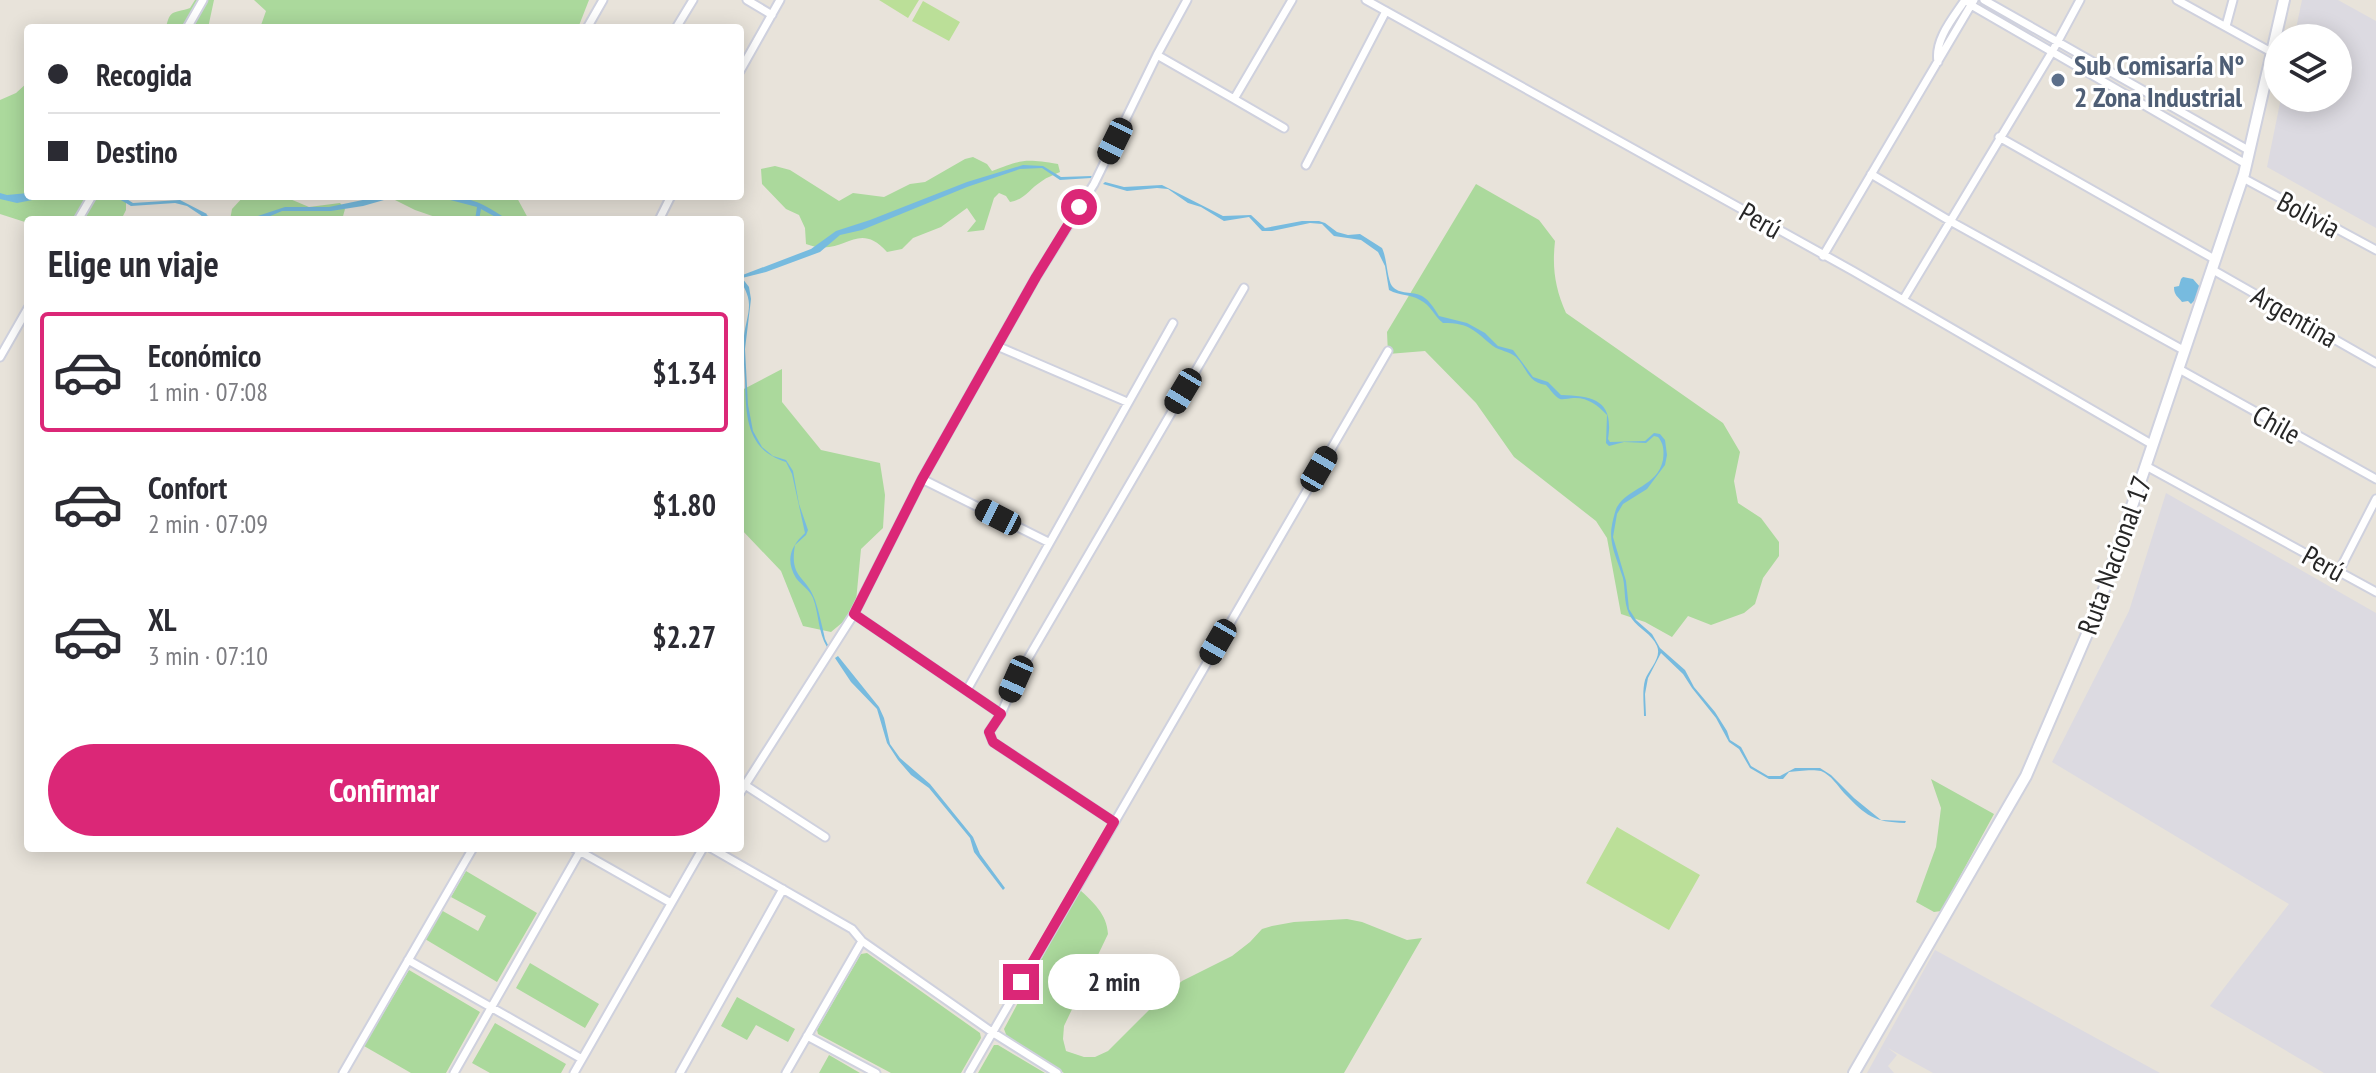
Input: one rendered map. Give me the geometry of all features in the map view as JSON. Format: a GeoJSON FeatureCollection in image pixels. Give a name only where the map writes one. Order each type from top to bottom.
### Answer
{"type":"FeatureCollection","features":[{"type":"Feature","properties":{"kind":"street"},"geometry":{"type":"LineString","coordinates":[[189,24],[203,0]]}},
{"type":"Feature","properties":{"kind":"street"},"geometry":{"type":"LineString","coordinates":[[589,24],[603,0]]}},
{"type":"Feature","properties":{"kind":"street"},"geometry":{"type":"LineString","coordinates":[[678,24],[693,0]]}},
{"type":"Feature","properties":{"kind":"street"},"geometry":{"type":"LineString","coordinates":[[747,0],[772,15]]}},
{"type":"Feature","properties":{"kind":"street"},"geometry":{"type":"LineString","coordinates":[[744,64],[780,0]]}},
{"type":"Feature","properties":{"kind":"street"},"geometry":{"type":"LineString","coordinates":[[744,787],[854,614],[922,479],[1036,277],[1094,184],[1187,0]]}},
{"type":"Feature","properties":{"kind":"street"},"geometry":{"type":"LineString","coordinates":[[1234,99],[1292,0]]}},
{"type":"Feature","properties":{"kind":"street","name":"Perú"},"geometry":{"type":"LineString","coordinates":[[1366,0],[1903,300],[2153,445]]}},
{"type":"Feature","properties":{"kind":"street"},"geometry":{"type":"LineString","coordinates":[[1984,0],[2250,151]]}},
{"type":"Feature","properties":{"kind":"street"},"geometry":{"type":"LineString","coordinates":[[1903,300],[2080,0]]}},
{"type":"Feature","properties":{"kind":"street"},"geometry":{"type":"LineString","coordinates":[[2177,0],[2264,48]]}},
{"type":"Feature","properties":{"kind":"street"},"geometry":{"type":"LineString","coordinates":[[2226,26],[2233,0]]}},
{"type":"Feature","properties":{"kind":"street","name":"Ruta Nacional 17"},"geometry":{"type":"LineString","coordinates":[[2279,24],[2284,0]]}},
{"type":"Feature","properties":{"kind":"street"},"geometry":{"type":"LineString","coordinates":[[1823,256],[1938,62],[1969,1],[2246,164]]}},
{"type":"Feature","properties":{"kind":"street"},"geometry":{"type":"LineString","coordinates":[[1306,165],[1386,11]]}},
{"type":"Feature","properties":{"kind":"street"},"geometry":{"type":"LineString","coordinates":[[1157,55],[1284,128]]}},
{"type":"Feature","properties":{"kind":"street","name":"Ruta Nacional 17"},"geometry":{"type":"LineString","coordinates":[[1854,1073],[2026,776],[2096,613],[2215,265],[2243,178],[2264,91]]}},
{"type":"Feature","properties":{"kind":"street","name":"Argentina"},"geometry":{"type":"LineString","coordinates":[[1999,137],[2376,363]]}},
{"type":"Feature","properties":{"kind":"street"},"geometry":{"type":"LineString","coordinates":[[1871,174],[2185,351]]}},
{"type":"Feature","properties":{"kind":"street","name":"Bolivia"},"geometry":{"type":"LineString","coordinates":[[2243,178],[2376,250]]}},
{"type":"Feature","properties":{"kind":"street"},"geometry":{"type":"LineString","coordinates":[[1114,822],[993,742],[989,732],[1001,714],[1016,679],[1244,288]]}},
{"type":"Feature","properties":{"kind":"street"},"geometry":{"type":"LineString","coordinates":[[0,357],[24,315]]}},
{"type":"Feature","properties":{"kind":"street"},"geometry":{"type":"LineString","coordinates":[[967,690],[1173,323]]}},
{"type":"Feature","properties":{"kind":"street"},"geometry":{"type":"LineString","coordinates":[[997,346],[1127,402]]}},
{"type":"Feature","properties":{"kind":"street"},"geometry":{"type":"LineString","coordinates":[[969,1073],[1388,351]]}},
{"type":"Feature","properties":{"kind":"street","name":"Chile"},"geometry":{"type":"LineString","coordinates":[[2179,369],[2376,479]]}},
{"type":"Feature","properties":{"kind":"street","name":"Perú"},"geometry":{"type":"LineString","coordinates":[[2146,466],[2376,592]]}},
{"type":"Feature","properties":{"kind":"street"},"geometry":{"type":"LineString","coordinates":[[922,479],[1048,542]]}},
{"type":"Feature","properties":{"kind":"street"},"geometry":{"type":"LineString","coordinates":[[2339,571],[2376,499]]}},
{"type":"Feature","properties":{"kind":"street"},"geometry":{"type":"LineString","coordinates":[[854,614],[1001,714]]}},
{"type":"Feature","properties":{"kind":"street"},"geometry":{"type":"LineString","coordinates":[[744,790],[825,837]]}},
{"type":"Feature","properties":{"kind":"street"},"geometry":{"type":"LineString","coordinates":[[343,1073],[471,852]]}},
{"type":"Feature","properties":{"kind":"street"},"geometry":{"type":"LineString","coordinates":[[454,1073],[577,852]]}},
{"type":"Feature","properties":{"kind":"street"},"geometry":{"type":"LineString","coordinates":[[584,852],[671,903]]}},
{"type":"Feature","properties":{"kind":"street"},"geometry":{"type":"LineString","coordinates":[[574,1073],[701,852]]}},
{"type":"Feature","properties":{"kind":"street"},"geometry":{"type":"LineString","coordinates":[[718,852],[852,929],[862,941],[992,1032],[1057,1073]]}},
{"type":"Feature","properties":{"kind":"street"},"geometry":{"type":"LineString","coordinates":[[680,1073],[783,889]]}},
{"type":"Feature","properties":{"kind":"street"},"geometry":{"type":"LineString","coordinates":[[786,1073],[862,941]]}},
{"type":"Feature","properties":{"kind":"street"},"geometry":{"type":"LineString","coordinates":[[408,960],[582,1059]]}},
{"type":"Feature","properties":{"kind":"street"},"geometry":{"type":"LineString","coordinates":[[807,1036],[876,1073]]}},
{"type":"Feature","properties":{"kind":"shaded area"},"geometry":{"type":"Polygon","coordinates":[[[2302,0],[2338,0],[2376,21],[2376,228],[2267,167],[2278,112],[2352,112],[2352,24],[2297,24],[2302,0]]]}},
{"type":"Feature","properties":{"kind":"shaded area"},"geometry":{"type":"Polygon","coordinates":[[[2166,493],[2376,613],[2376,1073],[2324,1073],[2210,1006],[2289,904],[2052,762],[2129,611],[2166,493]]]}},
{"type":"Feature","properties":{"kind":"shaded area"},"geometry":{"type":"Polygon","coordinates":[[[1935,950],[2160,1073],[1933,1073],[1888,1048],[1897,1055],[1888,1066],[1894,1073],[1867,1073],[1935,950]]]}},
{"type":"Feature","properties":{"kind":"green space"},"geometry":{"type":"Polygon","coordinates":[[[195,0],[214,0],[209,24],[167,24],[171,14],[190,8],[195,0]]]}},
{"type":"Feature","properties":{"kind":"green space"},"geometry":{"type":"Polygon","coordinates":[[[254,0],[589,0],[580,24],[261,24],[266,11],[254,0]]]}},
{"type":"Feature","properties":{"kind":"green space"},"geometry":{"type":"Polygon","coordinates":[[[879,0],[919,0],[908,18],[879,0]]]}},
{"type":"Feature","properties":{"kind":"green space"},"geometry":{"type":"Polygon","coordinates":[[[923,1],[960,22],[949,41],[912,21],[923,1]]]}},
{"type":"Feature","properties":{"kind":"green space"},"geometry":{"type":"Polygon","coordinates":[[[24,86],[24,200],[126,200],[123,216],[24,216],[24,222],[0,214],[0,100],[24,86]]]}},
{"type":"Feature","properties":{"kind":"green space"},"geometry":{"type":"Polygon","coordinates":[[[973,157],[987,164],[992,171],[1031,161],[1058,164],[1060,172],[1015,201],[1010,202],[999,193],[994,198],[984,230],[967,232],[976,221],[967,208],[941,227],[913,238],[902,249],[887,252],[876,243],[858,238],[831,247],[806,244],[805,228],[799,215],[786,209],[762,184],[761,169],[775,166],[790,170],[839,201],[853,193],[884,197],[910,184],[925,182],[973,157]]]}},
{"type":"Feature","properties":{"kind":"green space"},"geometry":{"type":"Polygon","coordinates":[[[1476,184],[1539,220],[1555,241],[1555,278],[1566,313],[1723,423],[1740,452],[1734,481],[1738,503],[1761,518],[1779,542],[1779,556],[1763,578],[1755,604],[1744,613],[1711,625],[1688,616],[1672,637],[1645,622],[1621,614],[1607,538],[1596,521],[1514,457],[1476,403],[1425,351],[1388,354],[1387,332],[1476,184]]]}},
{"type":"Feature","properties":{"kind":"green space"},"geometry":{"type":"Polygon","coordinates":[[[240,200],[292,200],[309,207],[340,203],[345,209],[343,216],[231,216],[232,209],[240,200]]]}},
{"type":"Feature","properties":{"kind":"green space"},"geometry":{"type":"Polygon","coordinates":[[[395,200],[518,200],[527,216],[432,216],[395,200]]]}},
{"type":"Feature","properties":{"kind":"green space"},"geometry":{"type":"Polygon","coordinates":[[[782,369],[782,402],[821,450],[880,463],[885,495],[883,528],[861,549],[855,612],[831,632],[803,626],[781,571],[744,532],[744,389],[782,369]]]}},
{"type":"Feature","properties":{"kind":"green space"},"geometry":{"type":"Polygon","coordinates":[[[1931,779],[1994,814],[1941,911],[1934,912],[1916,902],[1936,847],[1941,808],[1931,779]]]}},
{"type":"Feature","properties":{"kind":"green space"},"geometry":{"type":"Polygon","coordinates":[[[1617,827],[1700,875],[1669,930],[1586,883],[1617,827]]]}},
{"type":"Feature","properties":{"kind":"green space"},"geometry":{"type":"Polygon","coordinates":[[[466,871],[537,913],[497,982],[425,939],[441,910],[478,931],[486,916],[451,897],[466,871]]]}},
{"type":"Feature","properties":{"kind":"green space"},"geometry":{"type":"Polygon","coordinates":[[[1079,889],[1102,914],[1108,934],[1064,1026],[1066,1051],[1084,1057],[1095,1057],[1108,1051],[1182,981],[1232,956],[1262,929],[1294,922],[1347,919],[1407,940],[1422,938],[1344,1073],[1064,1073],[1007,1037],[1004,1029],[1079,889]]]}},
{"type":"Feature","properties":{"kind":"green space"},"geometry":{"type":"Polygon","coordinates":[[[867,953],[980,1033],[981,1038],[961,1073],[891,1073],[818,1034],[817,1030],[861,954],[867,953]]]}},
{"type":"Feature","properties":{"kind":"green space"},"geometry":{"type":"Polygon","coordinates":[[[530,963],[599,1004],[585,1028],[516,988],[530,963]]]}},
{"type":"Feature","properties":{"kind":"green space"},"geometry":{"type":"Polygon","coordinates":[[[409,970],[480,1012],[446,1073],[411,1073],[364,1046],[409,970]]]}},
{"type":"Feature","properties":{"kind":"green space"},"geometry":{"type":"Polygon","coordinates":[[[737,997],[795,1029],[788,1042],[756,1025],[747,1040],[721,1026],[737,997]]]}},
{"type":"Feature","properties":{"kind":"green space"},"geometry":{"type":"Polygon","coordinates":[[[495,1023],[566,1064],[561,1073],[490,1073],[472,1063],[495,1023]]]}},
{"type":"Feature","properties":{"kind":"green space"},"geometry":{"type":"Polygon","coordinates":[[[994,1045],[998,1045],[1045,1073],[978,1073],[994,1045]]]}},
{"type":"Feature","properties":{"kind":"green space"},"geometry":{"type":"Polygon","coordinates":[[[829,1055],[860,1073],[819,1073],[829,1055]]]}},
{"type":"Feature","properties":{"kind":"water"},"geometry":{"type":"Polygon","coordinates":[[[1023,165],[1043,166],[1061,177],[1092,176],[1060,180],[1042,168],[1020,169],[862,230],[840,235],[820,252],[744,278],[744,274],[811,249],[836,231],[967,182],[1023,165]]]}},
{"type":"Feature","properties":{"kind":"water"},"geometry":{"type":"Polygon","coordinates":[[[1103,184],[1124,187],[1162,185],[1223,216],[1251,215],[1265,228],[1319,221],[1337,232],[1360,234],[1382,248],[1390,283],[1395,289],[1422,296],[1439,316],[1467,323],[1485,333],[1498,346],[1513,350],[1533,377],[1548,382],[1561,395],[1584,397],[1600,403],[1608,416],[1610,442],[1645,441],[1654,433],[1660,434],[1665,440],[1665,465],[1647,489],[1623,504],[1617,514],[1613,537],[1626,581],[1629,609],[1652,634],[1660,648],[1685,670],[1694,687],[1715,712],[1730,740],[1741,747],[1751,766],[1768,776],[1780,776],[1795,768],[1820,768],[1881,820],[1858,807],[1821,771],[1789,772],[1783,779],[1769,779],[1750,768],[1739,749],[1729,742],[1716,718],[1683,674],[1661,653],[1648,678],[1644,716],[1645,680],[1658,650],[1652,638],[1629,614],[1611,532],[1613,518],[1622,500],[1660,469],[1663,451],[1658,437],[1654,436],[1646,443],[1624,442],[1609,446],[1606,443],[1607,415],[1600,408],[1583,399],[1558,398],[1546,385],[1531,378],[1513,355],[1496,348],[1466,326],[1443,323],[1420,300],[1389,290],[1385,266],[1378,252],[1361,240],[1334,236],[1322,224],[1262,231],[1249,217],[1224,221],[1168,189],[1127,191],[1103,184]]]}},
{"type":"Feature","properties":{"kind":"water"},"geometry":{"type":"Polygon","coordinates":[[[0,193],[24,193],[24,200],[32,200],[17,203],[0,199],[0,193]]]}},
{"type":"Feature","properties":{"kind":"water"},"geometry":{"type":"Polygon","coordinates":[[[121,200],[133,203],[180,200],[207,214],[202,216],[187,206],[175,203],[131,206],[121,200]]]}},
{"type":"Feature","properties":{"kind":"water"},"geometry":{"type":"Polygon","coordinates":[[[363,200],[384,200],[331,211],[282,211],[270,216],[258,216],[285,207],[329,207],[363,200]]]}},
{"type":"Feature","properties":{"kind":"water"},"geometry":{"type":"Polygon","coordinates":[[[450,200],[473,201],[502,216],[494,216],[481,209],[480,216],[476,216],[477,207],[450,200]]]}},
{"type":"Feature","properties":{"kind":"water"},"geometry":{"type":"Polygon","coordinates":[[[2183,277],[2193,279],[2200,287],[2199,296],[2191,304],[2182,302],[2175,292],[2174,287],[2179,286],[2183,277]]]}},
{"type":"Feature","properties":{"kind":"water"},"geometry":{"type":"Polygon","coordinates":[[[744,281],[751,299],[745,349],[748,405],[753,431],[762,447],[773,456],[786,460],[793,471],[808,530],[795,545],[794,564],[815,600],[827,647],[813,598],[796,578],[791,565],[793,548],[796,543],[805,533],[792,474],[786,462],[773,457],[763,449],[751,430],[748,419],[744,336],[748,297],[744,281]]]}},
{"type":"Feature","properties":{"kind":"water"},"geometry":{"type":"Polygon","coordinates":[[[838,656],[879,707],[890,744],[900,758],[930,784],[973,837],[980,854],[1005,888],[1003,890],[974,852],[970,838],[929,788],[911,775],[898,760],[887,743],[877,709],[851,682],[835,658],[838,656]]]}},
{"type":"Feature","properties":{"kind":"place","name":"Sub Comisaría N° 2 Zona Industrial"},"geometry":{"type":"Point","coordinates":[2058,80]}},
{"type":"Feature","properties":{"kind":"route"},"geometry":{"type":"LineString","coordinates":[[1021,982],[1114,822],[993,742],[989,732],[1001,714],[854,614],[922,479],[1079,207]]}}]}
